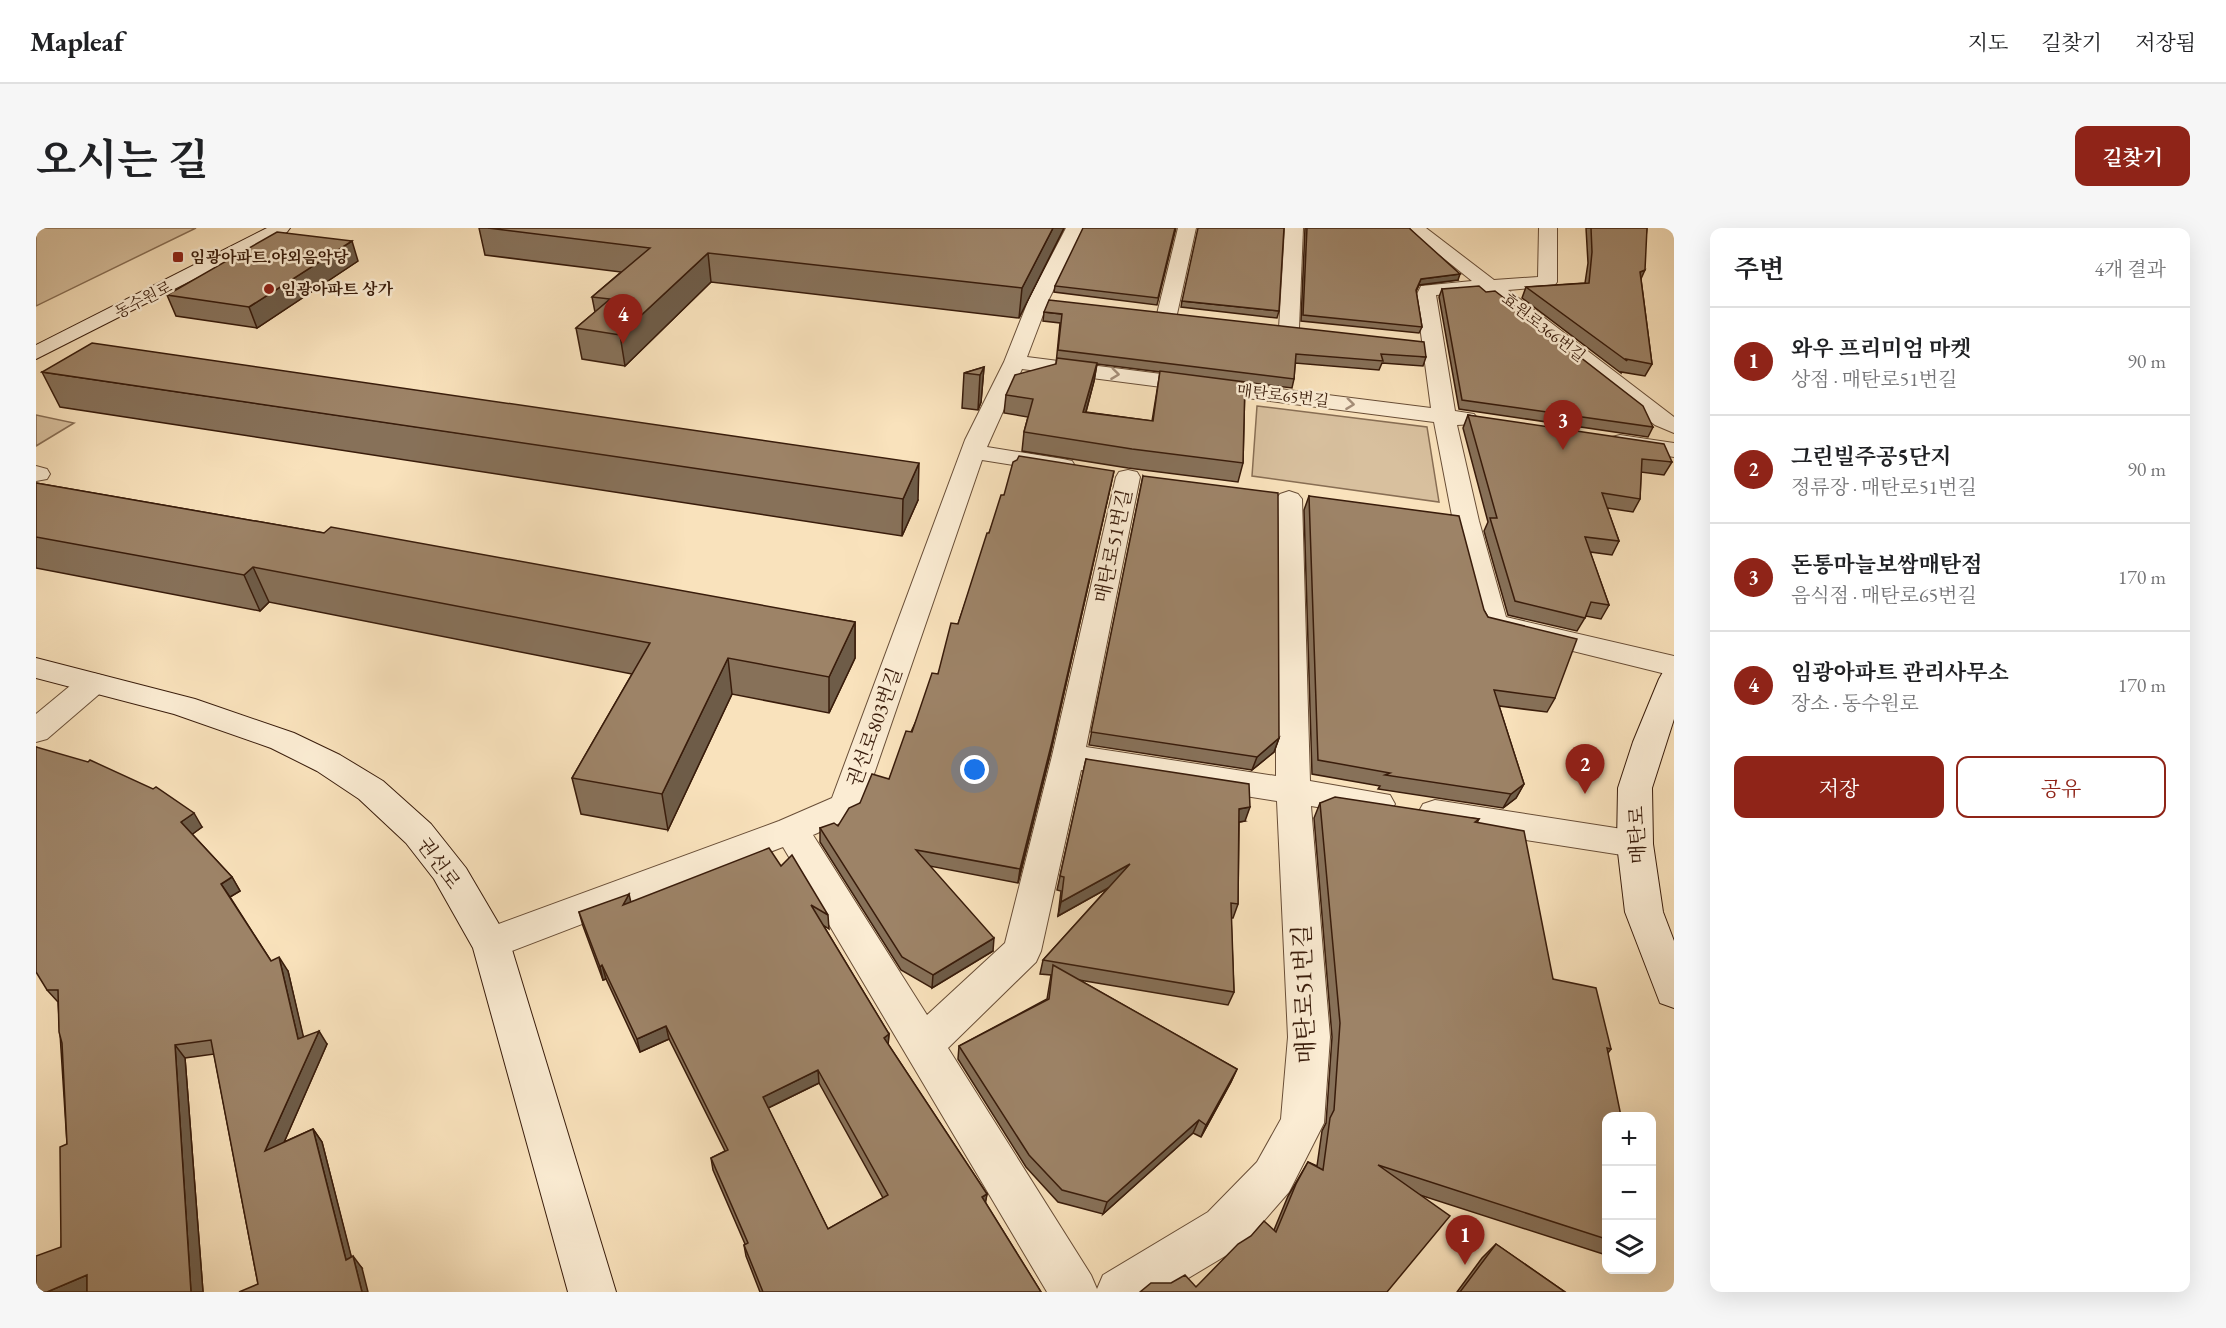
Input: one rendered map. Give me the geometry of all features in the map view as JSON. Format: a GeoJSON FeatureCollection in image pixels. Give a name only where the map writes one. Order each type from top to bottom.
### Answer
{"type":"FeatureCollection","features":[{"type":"Feature","properties":{"kind":"street","name":"동수원로"},"geometry":{"type":"LineString","coordinates":[[36,353],[281,228]]}},
{"type":"Feature","properties":{"kind":"street","name":"권선로803번길"},"geometry":{"type":"LineString","coordinates":[[491,943],[791,830],[846,806],[977,440],[1015,362],[1039,299],[1075,228]]}},
{"type":"Feature","properties":{"kind":"street"},"geometry":{"type":"LineString","coordinates":[[1167,314],[1187,228]]}},
{"type":"Feature","properties":{"kind":"street"},"geometry":{"type":"LineString","coordinates":[[1289,328],[1294,228]]}},
{"type":"Feature","properties":{"kind":"street","name":"효원로366번길"},"geometry":{"type":"LineString","coordinates":[[1415,228],[1674,426]]}},
{"type":"Feature","properties":{"kind":"street"},"geometry":{"type":"LineString","coordinates":[[1548,228],[1547,282],[1428,290],[1426,296],[1444,416],[1454,520],[1493,623],[1674,666]]}},
{"type":"Feature","properties":{"kind":"street"},"geometry":{"type":"LineString","coordinates":[[1039,299],[1062,302]]}},
{"type":"Feature","properties":{"kind":"street"},"geometry":{"type":"LineString","coordinates":[[1144,312],[1189,317]]}},
{"type":"Feature","properties":{"kind":"street"},"geometry":{"type":"LineString","coordinates":[[1267,325],[1311,330]]}},
{"type":"Feature","properties":{"kind":"street"},"geometry":{"type":"LineString","coordinates":[[1411,341],[1433,344]]}},
{"type":"Feature","properties":{"kind":"street","name":"매탄로65번길"},"geometry":{"type":"LineString","coordinates":[[1015,362],[1490,423]]}},
{"type":"Feature","properties":{"kind":"street"},"geometry":{"type":"LineString","coordinates":[[1593,438],[1674,450]]}},
{"type":"Feature","properties":{"kind":"street","name":"매탄로51번길"},"geometry":{"type":"LineString","coordinates":[[923,1045],[1022,951],[1068,756],[1117,475],[974,452]]}},
{"type":"Feature","properties":{"kind":"street","name":"매탄로51번길"},"geometry":{"type":"LineString","coordinates":[[1120,1292],[1225,1229],[1273,1177],[1302,1124],[1309,1037],[1293,790],[1289,499]]}},
{"type":"Feature","properties":{"kind":"street","name":"권선로"},"geometry":{"type":"LineString","coordinates":[[36,668],[213,714],[266,734],[317,758],[364,786],[408,823],[447,869],[481,930],[491,943],[592,1292]]}},
{"type":"Feature","properties":{"kind":"street","name":"매탄로"},"geometry":{"type":"LineString","coordinates":[[1674,679],[1649,742],[1635,788],[1635,844],[1644,912],[1674,991]]}},
{"type":"Feature","properties":{"kind":"street"},"geometry":{"type":"LineString","coordinates":[[36,731],[93,683]]}},
{"type":"Feature","properties":{"kind":"street"},"geometry":{"type":"LineString","coordinates":[[1068,756],[1635,844]]}},
{"type":"Feature","properties":{"kind":"street"},"geometry":{"type":"LineString","coordinates":[[791,830],[1074,1292]]}},
{"type":"Feature","properties":{"kind":"shaded area"},"geometry":{"type":"Polygon","coordinates":[[[36,228],[196,228],[36,306],[36,228]]]}},
{"type":"Feature","properties":{"kind":"shaded area"},"geometry":{"type":"Polygon","coordinates":[[[1257,406],[1427,427],[1439,502],[1252,476],[1257,406]]]}},
{"type":"Feature","properties":{"kind":"shaded area"},"geometry":{"type":"Polygon","coordinates":[[[36,415],[74,423],[36,446],[36,415]]]}},
{"type":"Feature","properties":{"kind":"building"},"geometry":{"type":"Polygon","coordinates":[[[488,228],[1053,228],[1022,288],[708,253],[620,335],[576,328],[610,299],[592,297],[650,248],[488,228]]]}},
{"type":"Feature","properties":{"kind":"building"},"geometry":{"type":"Polygon","coordinates":[[[1083,228],[1175,228],[1158,298],[1055,286],[1083,228]]]}},
{"type":"Feature","properties":{"kind":"building"},"geometry":{"type":"Polygon","coordinates":[[[1198,228],[1284,228],[1279,311],[1182,301],[1198,228]]]}},
{"type":"Feature","properties":{"kind":"building"},"geometry":{"type":"Polygon","coordinates":[[[1307,228],[1409,228],[1460,274],[1421,279],[1416,290],[1422,327],[1303,315],[1307,228]]]}},
{"type":"Feature","properties":{"kind":"building"},"geometry":{"type":"Polygon","coordinates":[[[1591,228],[1647,228],[1645,270],[1640,272],[1652,364],[1626,359],[1627,361],[1526,287],[1589,283],[1592,252],[1591,228]]]}},
{"type":"Feature","properties":{"kind":"building"},"geometry":{"type":"Polygon","coordinates":[[[277,232],[352,241],[249,307],[167,295],[277,232]]]}},
{"type":"Feature","properties":{"kind":"building"},"geometry":{"type":"Polygon","coordinates":[[[1479,286],[1486,292],[1495,291],[1643,406],[1653,427],[1462,400],[1442,289],[1479,286]]]}},
{"type":"Feature","properties":{"kind":"building"},"geometry":{"type":"Polygon","coordinates":[[[1049,300],[1424,342],[1426,357],[1381,354],[1383,361],[1296,354],[1294,379],[1058,350],[1062,314],[1044,312],[1049,300]]]}},
{"type":"Feature","properties":{"kind":"building"},"geometry":{"type":"Polygon","coordinates":[[[92,343],[919,463],[903,499],[42,372],[92,343]]]}},
{"type":"Feature","properties":{"kind":"building"},"geometry":{"type":"Polygon","coordinates":[[[1057,358],[1097,363],[1083,412],[1153,421],[1160,371],[1245,382],[1243,463],[1024,432],[1033,399],[1006,395],[1015,375],[1056,364],[1057,358]]]}},
{"type":"Feature","properties":{"kind":"building"},"geometry":{"type":"Polygon","coordinates":[[[984,367],[980,375],[964,373],[984,367]]]}},
{"type":"Feature","properties":{"kind":"building"},"geometry":{"type":"Polygon","coordinates":[[[1468,415],[1664,444],[1672,462],[1642,459],[1640,499],[1602,493],[1619,541],[1585,537],[1609,605],[1591,602],[1585,618],[1515,601],[1490,518],[1497,518],[1468,415]]]}},
{"type":"Feature","properties":{"kind":"building"},"geometry":{"type":"Polygon","coordinates":[[[1019,456],[1114,471],[1052,742],[1020,869],[916,850],[994,938],[933,975],[902,957],[820,828],[834,823],[838,826],[849,808],[860,803],[872,774],[889,779],[906,731],[912,732],[932,673],[938,674],[951,623],[958,624],[987,533],[989,533],[1001,495],[1004,495],[1013,462],[1019,456]]]}},
{"type":"Feature","properties":{"kind":"building"},"geometry":{"type":"Polygon","coordinates":[[[1143,476],[1278,493],[1279,738],[1257,757],[1091,732],[1143,476]]]}},
{"type":"Feature","properties":{"kind":"building"},"geometry":{"type":"Polygon","coordinates":[[[36,483],[324,533],[331,527],[855,622],[829,677],[728,658],[662,794],[572,778],[650,643],[253,567],[244,575],[36,537],[36,483]]]}},
{"type":"Feature","properties":{"kind":"building"},"geometry":{"type":"Polygon","coordinates":[[[1309,496],[1459,516],[1484,610],[1488,617],[1577,639],[1555,698],[1494,690],[1524,784],[1511,794],[1385,775],[1390,773],[1318,760],[1309,496]]]}},
{"type":"Feature","properties":{"kind":"building"},"geometry":{"type":"Polygon","coordinates":[[[36,747],[88,762],[90,760],[153,789],[156,787],[194,813],[181,822],[232,877],[221,884],[271,961],[279,957],[298,1039],[319,1031],[265,1151],[313,1129],[346,1260],[353,1256],[362,1292],[239,1292],[258,1284],[211,1040],[175,1045],[191,1292],[87,1292],[87,1275],[47,1292],[36,1292],[36,1256],[61,1247],[60,1147],[67,1144],[58,990],[47,990],[36,972],[36,747]]]}},
{"type":"Feature","properties":{"kind":"building"},"geometry":{"type":"Polygon","coordinates":[[[1086,759],[1249,784],[1250,807],[1239,809],[1238,904],[1231,903],[1234,992],[1043,960],[1130,864],[1061,902],[1064,877],[1060,876],[1086,759]]]}},
{"type":"Feature","properties":{"kind":"building"},"geometry":{"type":"Polygon","coordinates":[[[1335,797],[1479,819],[1475,822],[1524,831],[1553,979],[1596,988],[1611,1049],[1607,1048],[1620,1112],[1602,1112],[1602,1238],[1378,1165],[1450,1216],[1387,1292],[1140,1292],[1151,1283],[1171,1283],[1185,1275],[1196,1287],[1264,1221],[1276,1232],[1308,1162],[1323,1170],[1330,1118],[1334,1110],[1340,1023],[1320,803],[1335,797]]]}},
{"type":"Feature","properties":{"kind":"building"},"geometry":{"type":"Polygon","coordinates":[[[769,848],[781,866],[792,855],[828,915],[811,905],[889,1034],[884,1038],[987,1194],[982,1197],[1041,1292],[763,1292],[744,1245],[748,1243],[711,1158],[728,1150],[666,1026],[637,1039],[602,965],[600,967],[579,912],[629,894],[623,905],[769,848]],[[818,1070],[763,1097],[828,1229],[888,1195],[818,1070]]]}},
{"type":"Feature","properties":{"kind":"building"},"geometry":{"type":"Polygon","coordinates":[[[1053,965],[1237,1069],[1206,1125],[1199,1120],[1107,1202],[1062,1190],[1029,1155],[959,1046],[1049,999],[1053,965]]]}},
{"type":"Feature","properties":{"kind":"building"},"geometry":{"type":"Polygon","coordinates":[[[1496,1244],[1565,1292],[1460,1292],[1496,1244]]]}},
{"type":"Feature","properties":{"kind":"place","name":"임광아파트.야외음악당"},"geometry":{"type":"Point","coordinates":[178,257]}},
{"type":"Feature","properties":{"kind":"place","name":"임광아파트 상가"},"geometry":{"type":"Point","coordinates":[269,289]}},
{"type":"Feature","properties":{"kind":"place","name":"임광아파트 관리사무소"},"geometry":{"type":"Point","coordinates":[623,344]}},
{"type":"Feature","properties":{"kind":"place","name":"돈통마늘보쌈매탄점"},"geometry":{"type":"Point","coordinates":[1563,450]}},
{"type":"Feature","properties":{"kind":"place","name":"그린빌주공5단지"},"geometry":{"type":"Point","coordinates":[1585,794]}},
{"type":"Feature","properties":{"kind":"place","name":"와우 프리미엄 마켓"},"geometry":{"type":"Point","coordinates":[1465,1265]}}]}
